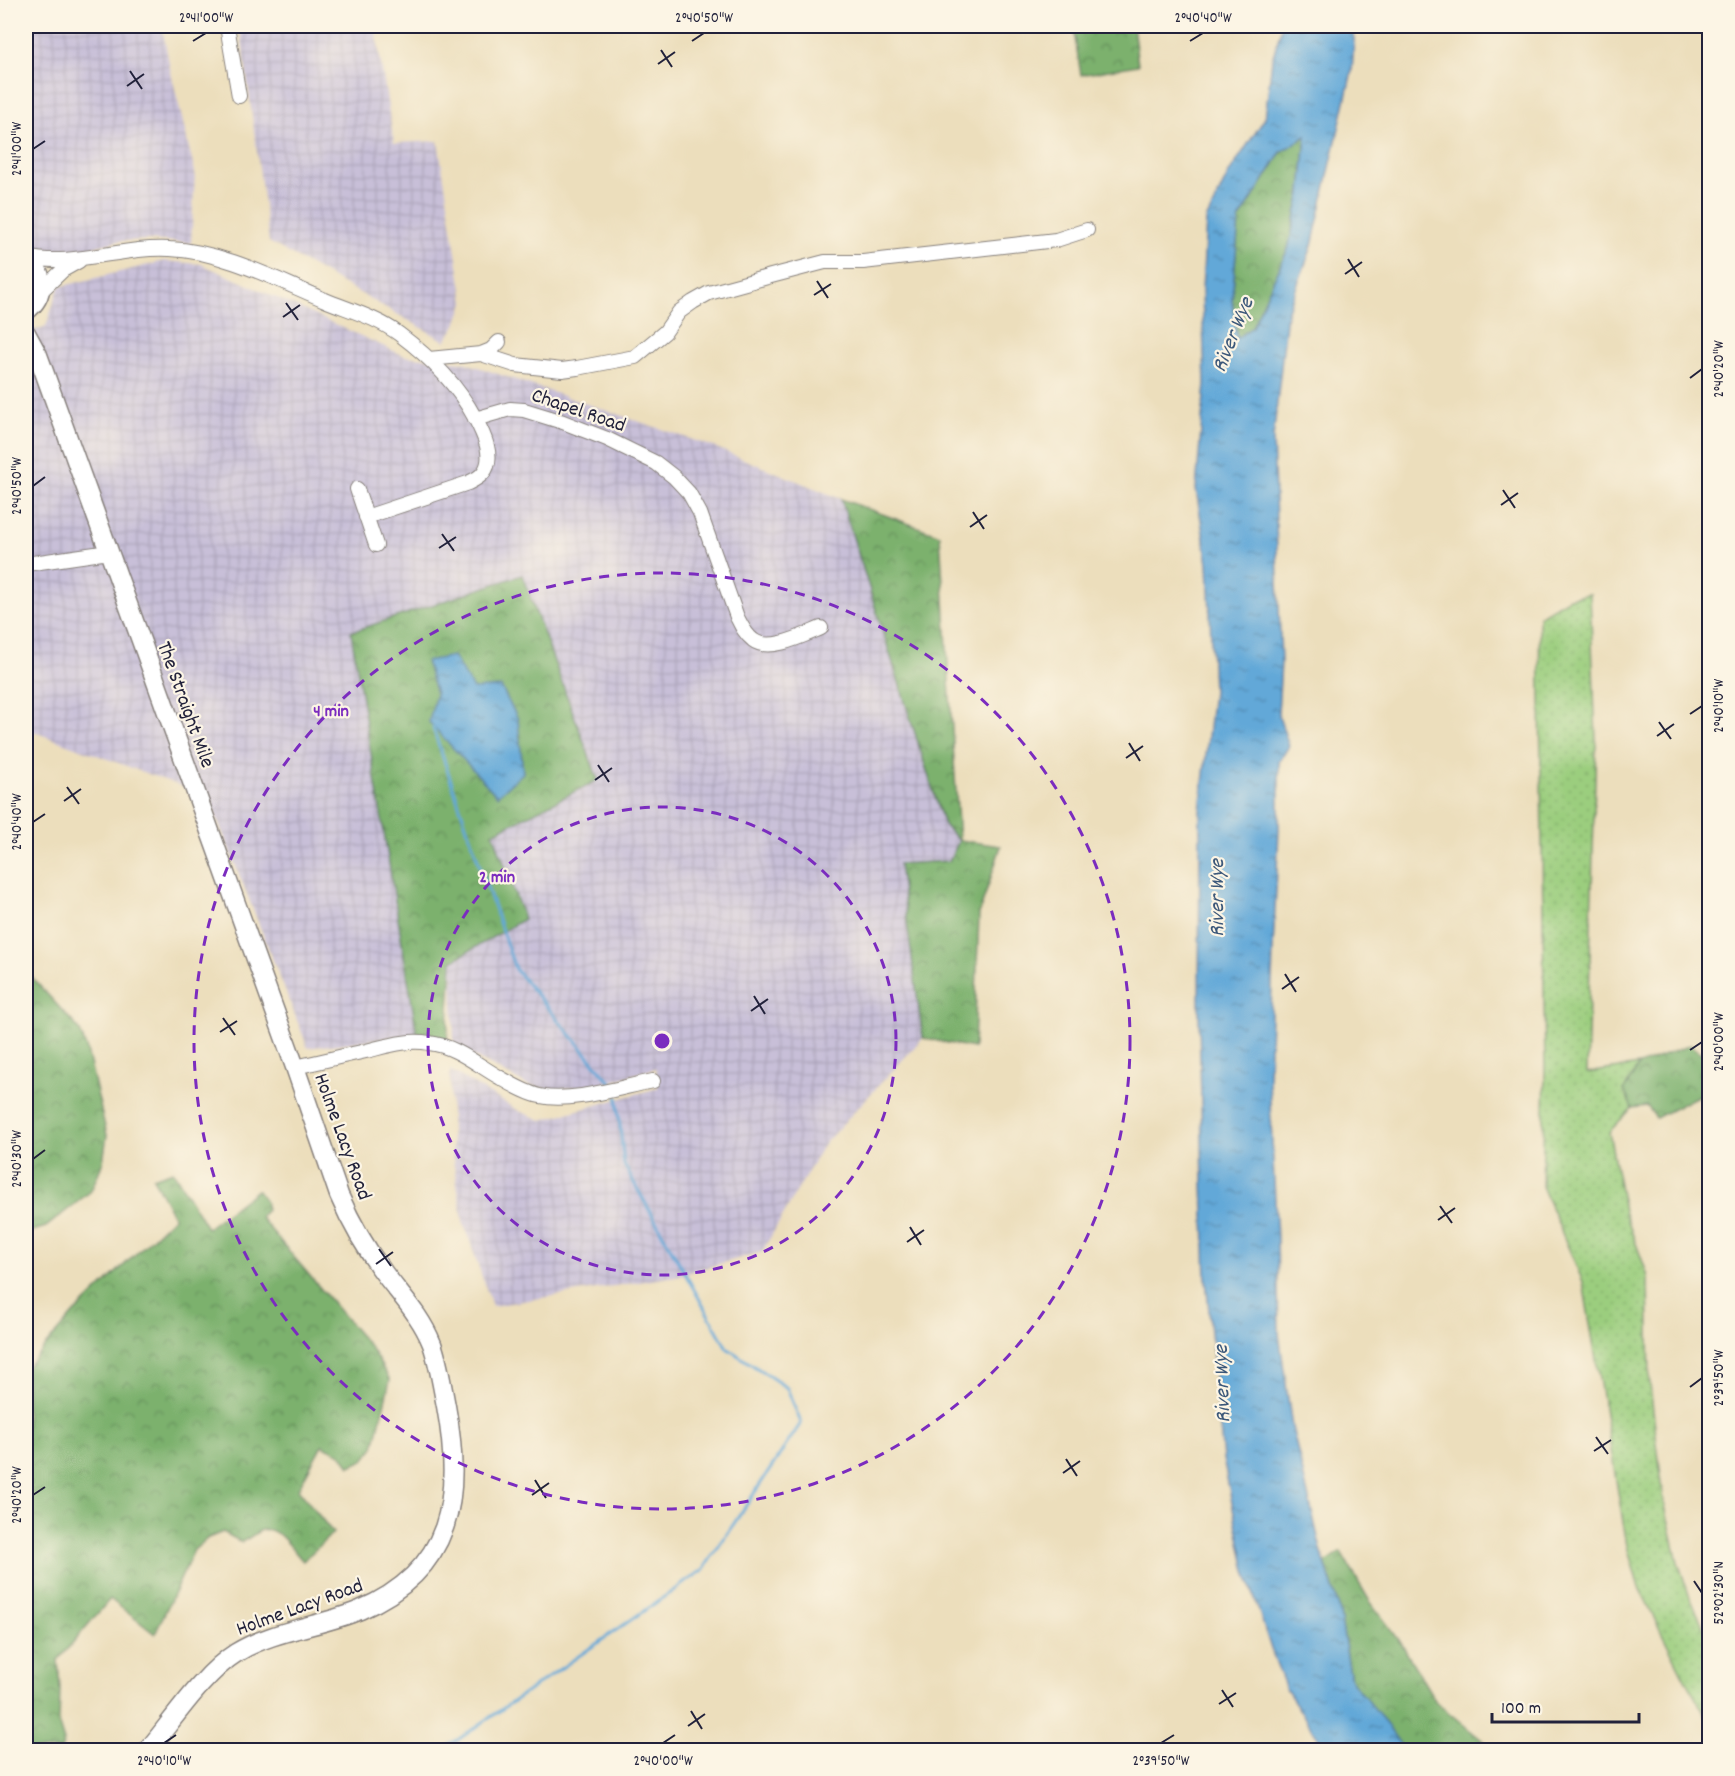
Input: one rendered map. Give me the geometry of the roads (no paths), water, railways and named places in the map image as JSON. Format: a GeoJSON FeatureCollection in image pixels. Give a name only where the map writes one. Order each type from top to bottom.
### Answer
{"type":"FeatureCollection","features":[{"type":"Feature","properties":{"kind":"main road","name":"The Straight Mile"},"geometry":{"type":"LineString","coordinates":[[26,257],[35,266],[41,282],[34,300],[38,355]]}},
{"type":"Feature","properties":{"kind":"main road","name":"The Straight Mile"},"geometry":{"type":"LineString","coordinates":[[26,333],[38,355],[295,1067]]}},
{"type":"Feature","properties":{"kind":"main road","name":"Holme Lacy Road"},"geometry":{"type":"LineString","coordinates":[[148,1750],[216,1669],[238,1652],[266,1638],[340,1618],[386,1597],[407,1581],[424,1564],[438,1544],[451,1500],[452,1445],[433,1346],[419,1318],[384,1273],[345,1210],[295,1067]]}},
{"type":"Feature","properties":{"kind":"street"},"geometry":{"type":"LineString","coordinates":[[227,26],[239,96]]}},
{"type":"Feature","properties":{"kind":"street"},"geometry":{"type":"LineString","coordinates":[[481,354],[515,365],[562,370],[635,357],[665,332],[679,312],[709,293],[825,262],[863,262],[1056,240],[1087,230]]}},
{"type":"Feature","properties":{"kind":"street"},"geometry":{"type":"LineString","coordinates":[[26,257],[52,260],[84,259],[143,248],[195,251],[241,265],[369,318],[397,332],[429,359],[464,399],[484,438],[488,455],[487,466],[482,475],[468,483],[366,517]]}},
{"type":"Feature","properties":{"kind":"street"},"geometry":{"type":"LineString","coordinates":[[34,300],[63,270],[84,259]]}},
{"type":"Feature","properties":{"kind":"street"},"geometry":{"type":"LineString","coordinates":[[429,359],[481,354],[499,342]]}},
{"type":"Feature","properties":{"kind":"street","name":"Chapel Road"},"geometry":{"type":"LineString","coordinates":[[475,419],[510,409],[524,410],[597,435],[656,463],[689,493],[700,513],[744,632],[753,641],[771,645],[821,628]]}},
{"type":"Feature","properties":{"kind":"street"},"geometry":{"type":"LineString","coordinates":[[357,489],[376,545]]}},
{"type":"Feature","properties":{"kind":"street"},"geometry":{"type":"LineString","coordinates":[[26,564],[109,552]]}},
{"type":"Feature","properties":{"kind":"street"},"geometry":{"type":"LineString","coordinates":[[295,1067],[405,1042],[430,1043],[450,1048],[469,1057],[498,1077],[539,1096],[573,1097],[653,1081]]}},
{"type":"Feature","properties":{"kind":"water","name":"River Wye"},"geometry":{"type":"Polygon","coordinates":[[[1282,26],[1355,26],[1352,71],[1312,246],[1287,313],[1273,439],[1281,662],[1278,714],[1289,746],[1279,762],[1279,830],[1269,1081],[1279,1334],[1292,1427],[1321,1550],[1339,1608],[1351,1680],[1404,1750],[1330,1750],[1316,1735],[1286,1689],[1246,1571],[1223,1459],[1206,1280],[1199,1020],[1200,811],[1213,691],[1208,564],[1196,489],[1205,384],[1202,290],[1206,220],[1229,173],[1265,118],[1272,60],[1282,26]],[[1306,136],[1281,152],[1239,220],[1232,300],[1237,338],[1252,327],[1288,249],[1301,193],[1306,136]]]}},
{"type":"Feature","properties":{"kind":"water"},"geometry":{"type":"Polygon","coordinates":[[[453,656],[473,689],[501,687],[518,719],[523,773],[497,796],[429,722],[436,694],[426,661],[453,656]]]}},
{"type":"Feature","properties":{"kind":"waterway"},"geometry":{"type":"LineString","coordinates":[[433,728],[515,969],[613,1085]]}},
{"type":"Feature","properties":{"kind":"waterway"},"geometry":{"type":"LineString","coordinates":[[443,1750],[703,1570],[801,1423],[787,1388],[727,1348],[624,1165],[617,1097]]}}]}
